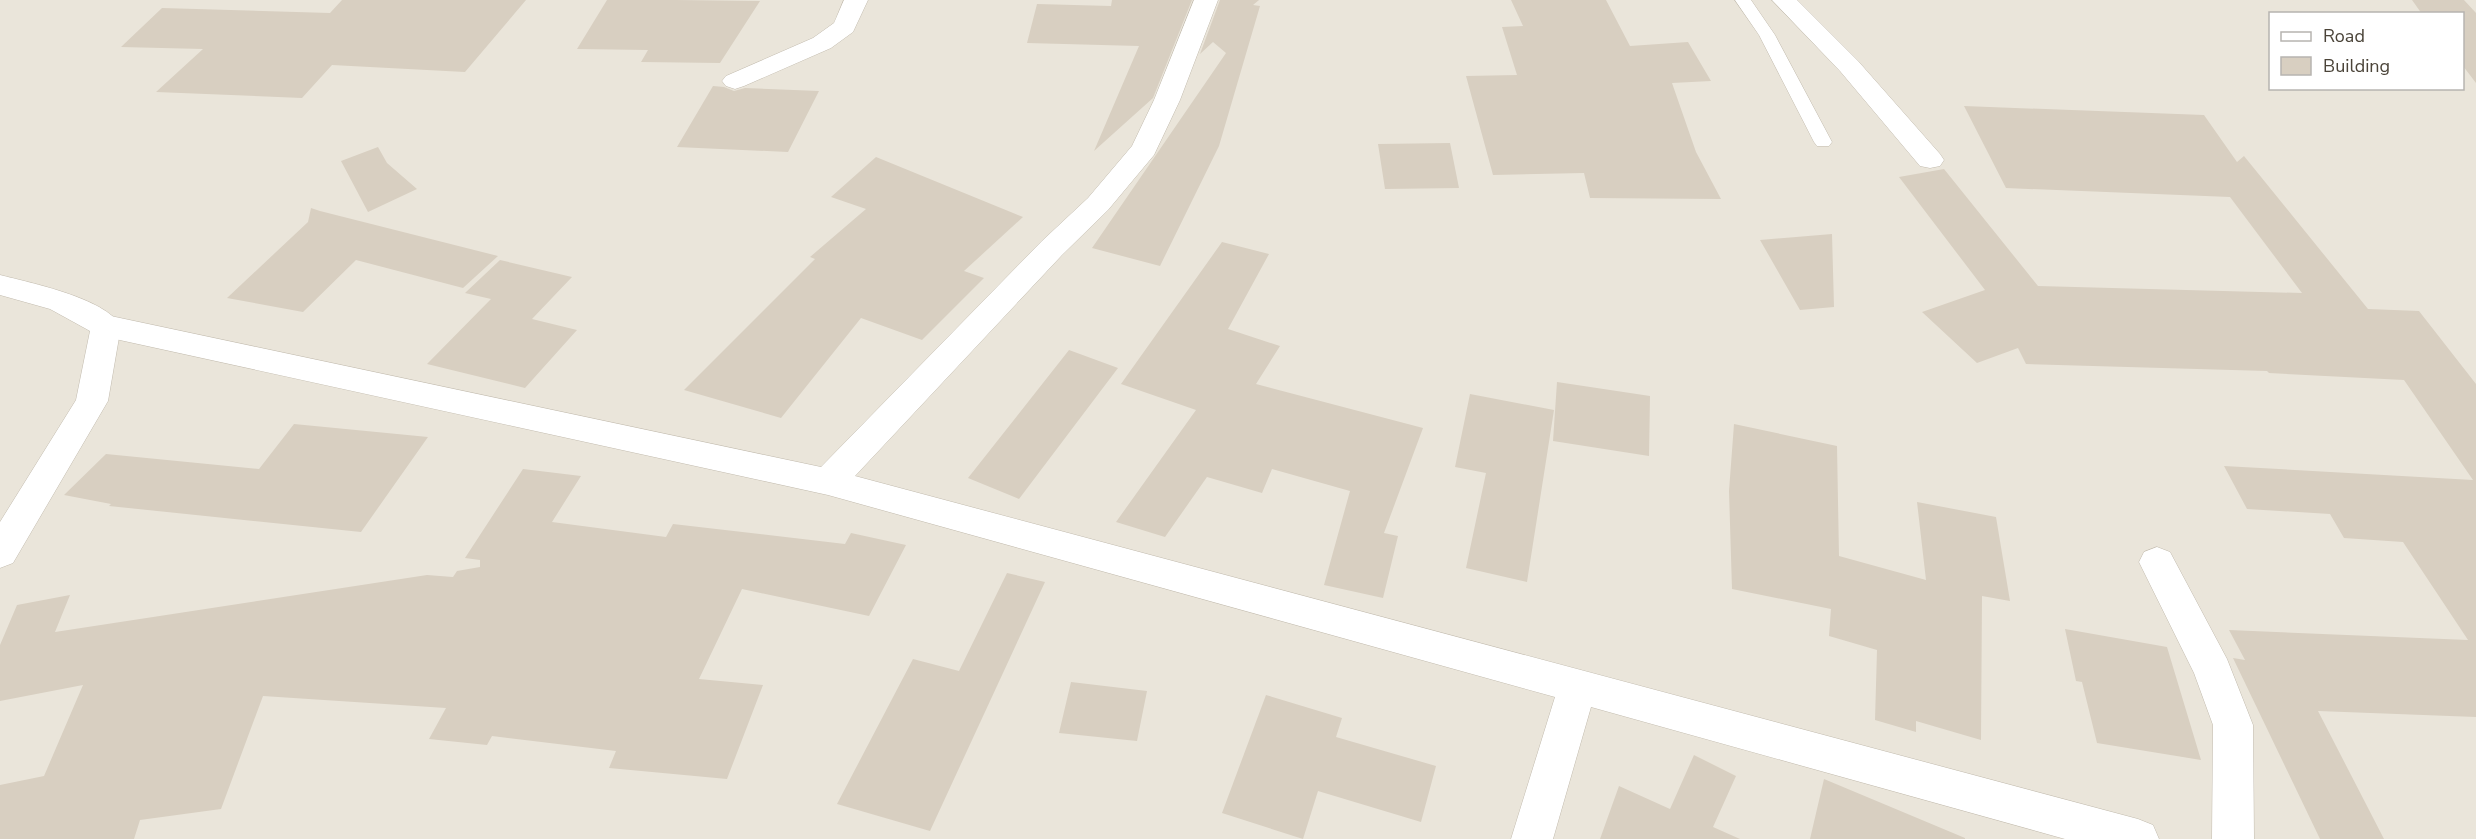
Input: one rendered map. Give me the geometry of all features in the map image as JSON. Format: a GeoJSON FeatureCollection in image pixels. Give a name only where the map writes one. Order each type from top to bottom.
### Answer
{"type":"FeatureCollection","features":[{"type":"Feature","properties":{"kind":"street"},"geometry":{"type":"LineString","coordinates":[[735,81],[822,44],[844,27],[856,0]]}},
{"type":"Feature","properties":{"kind":"street"},"geometry":{"type":"LineString","coordinates":[[828,482],[1052,248],[1098,204],[1144,149],[1167,100],[1206,0]]}},
{"type":"Feature","properties":{"kind":"street"},"geometry":{"type":"LineString","coordinates":[[1784,0],[1849,66],[1930,160]]}},
{"type":"Feature","properties":{"kind":"street"},"geometry":{"type":"LineString","coordinates":[[0,285],[60,301],[106,326],[828,482],[2139,839]]}},
{"type":"Feature","properties":{"kind":"street"},"geometry":{"type":"LineString","coordinates":[[0,553],[92,401],[106,326]]}},
{"type":"Feature","properties":{"kind":"street"},"geometry":{"type":"LineString","coordinates":[[2157,562],[2213,671],[2233,725],[2234,839]]}},
{"type":"Feature","properties":{"kind":"street"},"geometry":{"type":"LineString","coordinates":[[1532,839],[1578,686]]}},
{"type":"Feature","properties":{"kind":"lane"},"geometry":{"type":"LineString","coordinates":[[1743,0],[1767,35],[1823,142]]}},
{"type":"Feature","properties":{"kind":"shaded area"},"geometry":{"type":"Polygon","coordinates":[[[0,0],[2476,0],[2476,839],[0,839],[0,0]]]}},
{"type":"Feature","properties":{"kind":"building"},"geometry":{"type":"Polygon","coordinates":[[[342,0],[526,0],[465,72],[332,65],[302,98],[156,92],[203,49],[121,47],[162,8],[330,13],[342,0]]]}},
{"type":"Feature","properties":{"kind":"building"},"geometry":{"type":"Polygon","coordinates":[[[607,0],[760,1],[720,63],[641,62],[648,50],[577,49],[607,0]]]}},
{"type":"Feature","properties":{"kind":"building"},"geometry":{"type":"Polygon","coordinates":[[[1112,0],[1192,0],[1153,98],[1094,151],[1139,46],[1027,43],[1037,4],[1111,6],[1112,0]]]}},
{"type":"Feature","properties":{"kind":"building"},"geometry":{"type":"Polygon","coordinates":[[[1220,0],[1259,0],[1253,5],[1260,6],[1219,146],[1160,266],[1092,248],[1226,53],[1213,42],[1200,54],[1220,0]]]}},
{"type":"Feature","properties":{"kind":"building"},"geometry":{"type":"Polygon","coordinates":[[[1511,0],[1606,0],[1630,46],[1688,42],[1711,81],[1672,83],[1696,152],[1721,199],[1590,198],[1584,173],[1493,175],[1466,76],[1517,75],[1502,27],[1523,26],[1511,0]]]}},
{"type":"Feature","properties":{"kind":"building"},"geometry":{"type":"Polygon","coordinates":[[[2412,0],[2464,0],[2476,13],[2476,83],[2464,67],[2464,12],[2421,12],[2412,0]]]}},
{"type":"Feature","properties":{"kind":"building"},"geometry":{"type":"Polygon","coordinates":[[[713,86],[734,91],[745,88],[819,91],[788,152],[677,147],[713,86]]]}},
{"type":"Feature","properties":{"kind":"building"},"geometry":{"type":"Polygon","coordinates":[[[1964,106],[2204,115],[2237,162],[2244,156],[2368,309],[2419,311],[2476,384],[2476,717],[2318,711],[2384,839],[2320,839],[2233,658],[2245,660],[2229,630],[2468,640],[2403,542],[2344,538],[2330,514],[2247,509],[2224,466],[2473,480],[2404,380],[2269,373],[2267,371],[2026,364],[2018,348],[1977,363],[1922,312],[1985,290],[1899,177],[1944,169],[2038,286],[2302,293],[2230,197],[2006,188],[1964,106]]]}},
{"type":"Feature","properties":{"kind":"building"},"geometry":{"type":"Polygon","coordinates":[[[1450,143],[1459,188],[1385,189],[1378,144],[1450,143]]]}},
{"type":"Feature","properties":{"kind":"building"},"geometry":{"type":"Polygon","coordinates":[[[378,147],[387,163],[417,189],[368,212],[341,161],[378,147]]]}},
{"type":"Feature","properties":{"kind":"building"},"geometry":{"type":"Polygon","coordinates":[[[876,157],[1023,217],[964,271],[984,278],[922,340],[861,318],[781,418],[684,390],[815,259],[810,257],[866,209],[831,197],[876,157]]]}},
{"type":"Feature","properties":{"kind":"building"},"geometry":{"type":"Polygon","coordinates":[[[311,208],[498,256],[463,288],[356,260],[303,312],[227,298],[308,222],[311,208]]]}},
{"type":"Feature","properties":{"kind":"building"},"geometry":{"type":"Polygon","coordinates":[[[1832,234],[1834,307],[1800,310],[1760,240],[1832,234]]]}},
{"type":"Feature","properties":{"kind":"building"},"geometry":{"type":"Polygon","coordinates":[[[1222,242],[1269,254],[1228,329],[1280,346],[1256,384],[1423,428],[1384,533],[1398,536],[1383,598],[1324,585],[1350,491],[1272,469],[1262,493],[1207,477],[1165,537],[1116,522],[1196,410],[1121,384],[1222,242]]]}},
{"type":"Feature","properties":{"kind":"building"},"geometry":{"type":"Polygon","coordinates":[[[500,260],[572,277],[532,319],[577,330],[525,388],[427,364],[491,299],[465,293],[500,260]]]}},
{"type":"Feature","properties":{"kind":"building"},"geometry":{"type":"Polygon","coordinates":[[[1069,350],[1118,368],[1019,499],[968,478],[1069,350]]]}},
{"type":"Feature","properties":{"kind":"building"},"geometry":{"type":"Polygon","coordinates":[[[1557,382],[1650,396],[1649,456],[1553,441],[1557,382]]]}},
{"type":"Feature","properties":{"kind":"building"},"geometry":{"type":"Polygon","coordinates":[[[1470,394],[1554,410],[1527,582],[1466,568],[1486,473],[1455,467],[1470,394]]]}},
{"type":"Feature","properties":{"kind":"building"},"geometry":{"type":"Polygon","coordinates":[[[294,424],[428,437],[361,532],[109,506],[111,504],[64,495],[106,454],[259,469],[294,424]]]}},
{"type":"Feature","properties":{"kind":"building"},"geometry":{"type":"Polygon","coordinates":[[[1734,424],[1837,446],[1839,556],[1926,580],[1917,502],[1996,517],[2010,601],[1982,596],[1981,740],[1916,721],[1916,732],[1875,720],[1877,650],[1829,636],[1831,609],[1732,589],[1729,491],[1734,424]]]}},
{"type":"Feature","properties":{"kind":"building"},"geometry":{"type":"Polygon","coordinates":[[[523,469],[581,476],[552,522],[666,537],[673,524],[845,544],[851,533],[906,545],[869,616],[742,589],[699,679],[763,685],[727,779],[609,768],[616,751],[492,736],[487,745],[429,739],[446,708],[263,696],[221,809],[140,820],[134,839],[0,839],[0,785],[44,776],[83,685],[0,701],[0,645],[17,605],[70,595],[55,632],[427,575],[453,577],[457,571],[480,567],[480,560],[465,558],[523,469]]]}},
{"type":"Feature","properties":{"kind":"building"},"geometry":{"type":"Polygon","coordinates":[[[1007,573],[1045,582],[930,831],[837,804],[913,659],[959,671],[1007,573]]]}},
{"type":"Feature","properties":{"kind":"building"},"geometry":{"type":"Polygon","coordinates":[[[2065,629],[2167,647],[2201,760],[2097,743],[2082,682],[2076,681],[2065,629]]]}},
{"type":"Feature","properties":{"kind":"building"},"geometry":{"type":"Polygon","coordinates":[[[1071,682],[1147,691],[1137,741],[1059,733],[1071,682]]]}},
{"type":"Feature","properties":{"kind":"building"},"geometry":{"type":"Polygon","coordinates":[[[1266,695],[1342,718],[1336,737],[1436,766],[1421,822],[1318,791],[1303,839],[1222,813],[1266,695]]]}},
{"type":"Feature","properties":{"kind":"building"},"geometry":{"type":"Polygon","coordinates":[[[1694,755],[1736,776],[1713,827],[1740,839],[1600,839],[1619,786],[1670,809],[1694,755]]]}},
{"type":"Feature","properties":{"kind":"building"},"geometry":{"type":"Polygon","coordinates":[[[1824,779],[1965,838],[1965,839],[1810,839],[1824,779]]]}}]}
